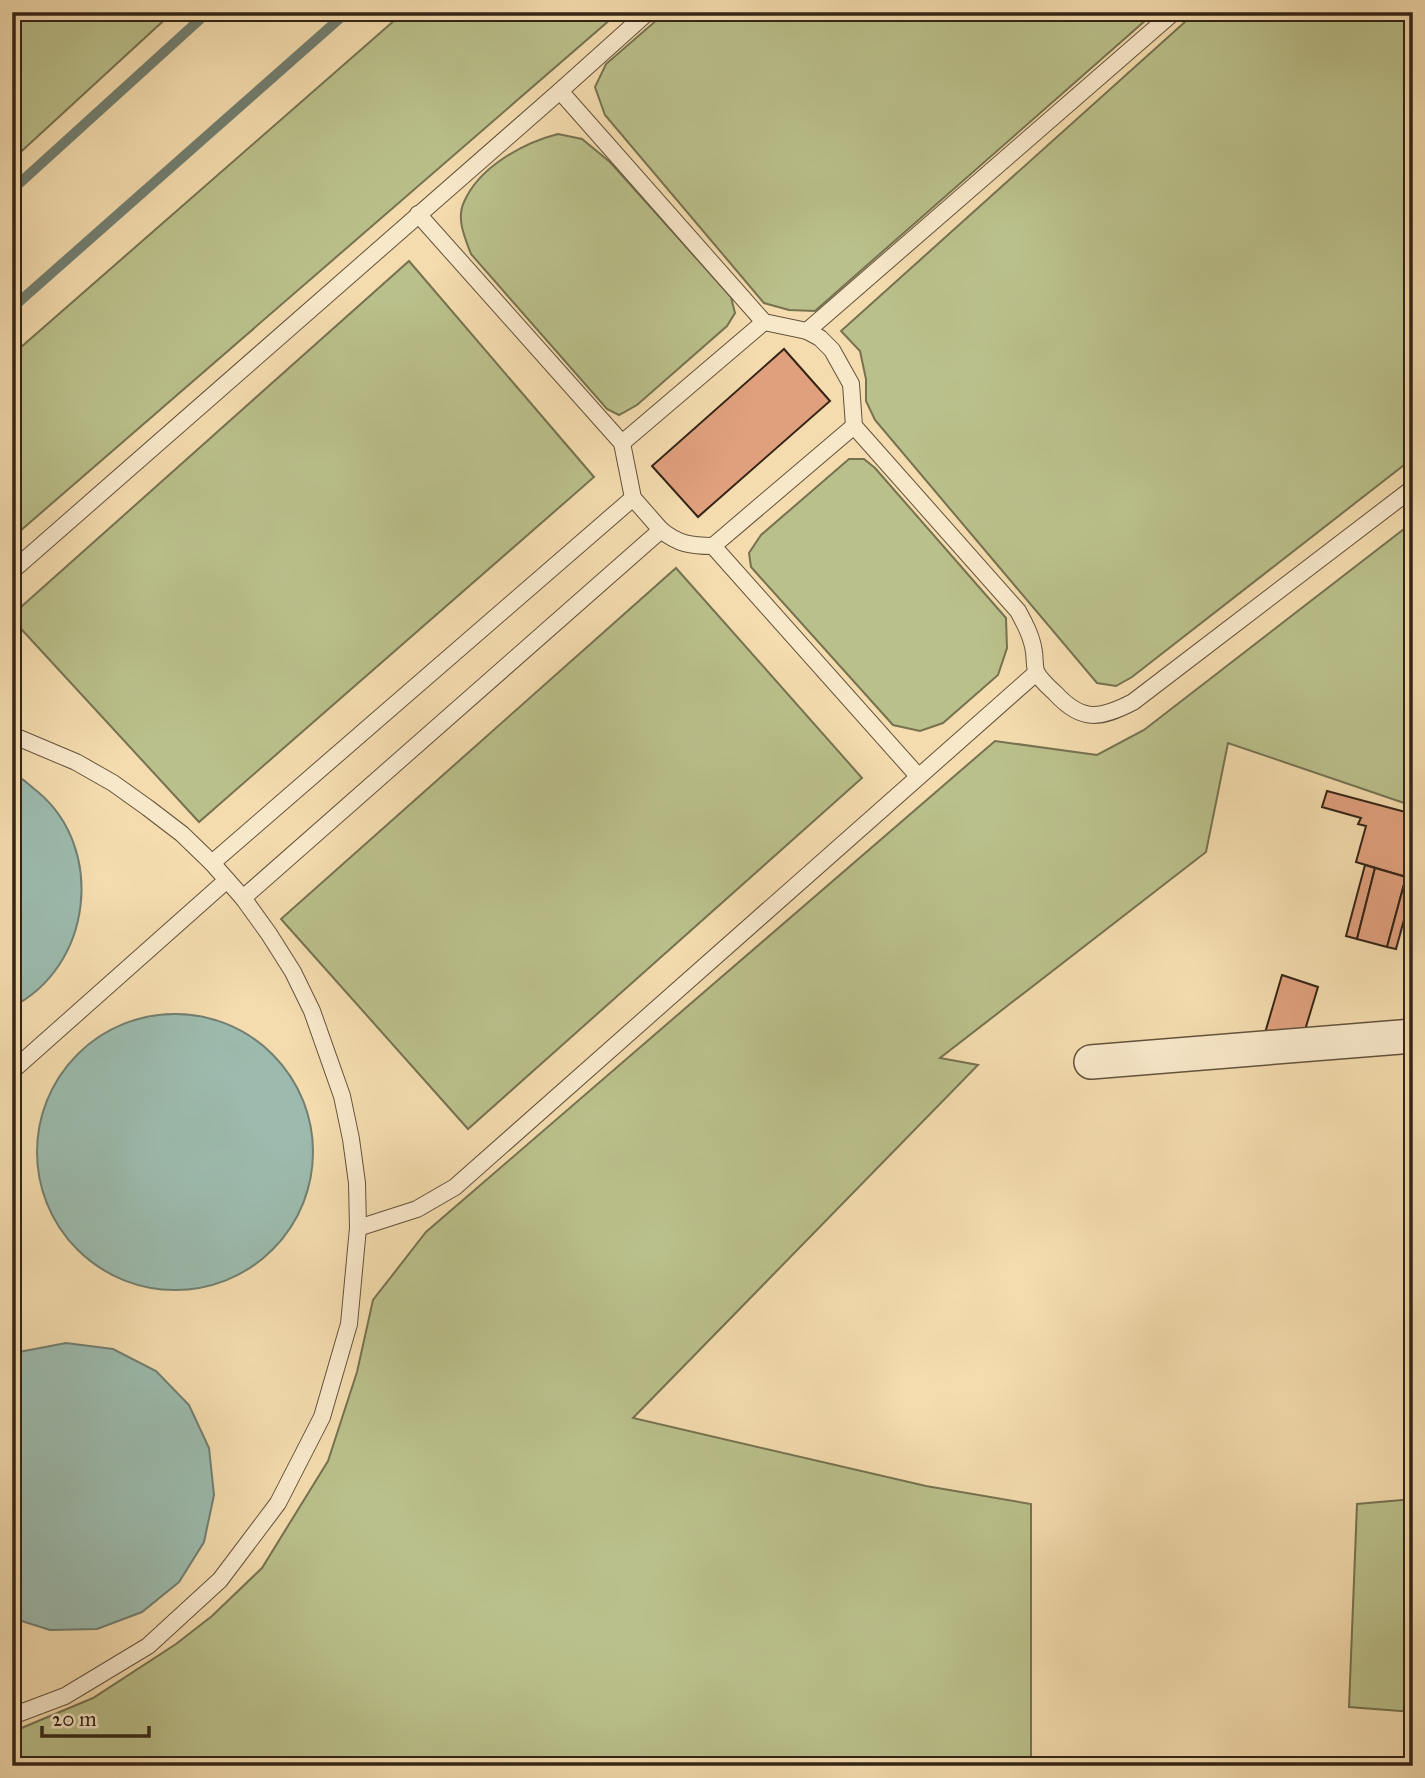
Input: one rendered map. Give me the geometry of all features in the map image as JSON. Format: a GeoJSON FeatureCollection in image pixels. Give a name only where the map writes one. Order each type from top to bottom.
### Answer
{"type":"FeatureCollection","features":[{"type":"Feature","properties":{"kind":"street"},"geometry":{"type":"LineString","coordinates":[[1091,1062],[1413,1036]]}},
{"type":"Feature","properties":{"kind":"lane"},"geometry":{"type":"LineString","coordinates":[[12,571],[648,12]]}},
{"type":"Feature","properties":{"kind":"lane"},"geometry":{"type":"LineString","coordinates":[[807,331],[1174,12]]}},
{"type":"Feature","properties":{"kind":"lane"},"geometry":{"type":"LineString","coordinates":[[560,90],[764,322],[807,331],[826,344],[843,366],[851,384],[854,426],[1018,611],[1031,639],[1036,673],[1068,708],[1081,715],[1097,716],[1114,712],[1154,687],[1413,488]]}},
{"type":"Feature","properties":{"kind":"lane"},"geometry":{"type":"LineString","coordinates":[[418,214],[622,443],[633,498],[673,540],[686,546],[713,546],[854,426]]}},
{"type":"Feature","properties":{"kind":"lane"},"geometry":{"type":"LineString","coordinates":[[622,443],[764,322]]}},
{"type":"Feature","properties":{"kind":"lane"},"geometry":{"type":"LineString","coordinates":[[212,863],[633,498]]}},
{"type":"Feature","properties":{"kind":"lane"},"geometry":{"type":"LineString","coordinates":[[243,898],[661,530]]}},
{"type":"Feature","properties":{"kind":"lane"},"geometry":{"type":"LineString","coordinates":[[713,546],[918,776]]}},
{"type":"Feature","properties":{"kind":"lane"},"geometry":{"type":"LineString","coordinates":[[358,1228],[417,1209],[455,1187],[1036,673]]}},
{"type":"Feature","properties":{"kind":"lane"},"geometry":{"type":"LineString","coordinates":[[12,735],[76,762],[113,783],[181,834],[243,898],[293,972],[329,1053],[351,1139],[358,1228],[349,1324],[322,1417],[278,1503],[220,1580],[148,1646],[65,1696],[12,1716]]}},
{"type":"Feature","properties":{"kind":"lane"},"geometry":{"type":"LineString","coordinates":[[12,1071],[227,880]]}},
{"type":"Feature","properties":{"kind":"green space"},"geometry":{"type":"Polygon","coordinates":[[[12,12],[173,12],[12,160],[12,12]]]}},
{"type":"Feature","properties":{"kind":"green space"},"geometry":{"type":"Polygon","coordinates":[[[404,12],[619,12],[12,538],[12,355],[404,12]]]}},
{"type":"Feature","properties":{"kind":"green space"},"geometry":{"type":"Polygon","coordinates":[[[666,12],[1155,12],[815,311],[789,310],[764,303],[605,115],[595,87],[606,64],[666,12]]]}},
{"type":"Feature","properties":{"kind":"green space"},"geometry":{"type":"Polygon","coordinates":[[[1196,12],[1413,12],[1413,458],[1132,677],[1116,686],[1097,683],[875,420],[866,401],[866,379],[860,351],[841,331],[1196,12]]]}},
{"type":"Feature","properties":{"kind":"green space"},"geometry":{"type":"Polygon","coordinates":[[[558,134],[582,139],[610,162],[731,297],[735,313],[727,326],[637,405],[619,415],[607,409],[471,254],[462,228],[464,202],[471,189],[491,167],[517,150],[558,134]]]}},
{"type":"Feature","properties":{"kind":"green space"},"geometry":{"type":"Polygon","coordinates":[[[409,261],[594,477],[199,822],[12,619],[12,615],[409,261]]]}},
{"type":"Feature","properties":{"kind":"green space"},"geometry":{"type":"Polygon","coordinates":[[[849,459],[864,459],[875,468],[1006,618],[1007,648],[998,675],[943,723],[920,731],[893,725],[751,567],[749,553],[761,535],[849,459]]]}},
{"type":"Feature","properties":{"kind":"green space"},"geometry":{"type":"Polygon","coordinates":[[[1413,522],[1413,806],[1228,743],[1206,852],[940,1058],[978,1065],[633,1418],[926,1486],[1031,1504],[1031,1766],[12,1766],[12,1732],[93,1698],[176,1644],[212,1616],[262,1568],[328,1461],[357,1372],[373,1300],[426,1232],[995,741],[1097,755],[1144,730],[1413,522]]]}},
{"type":"Feature","properties":{"kind":"green space"},"geometry":{"type":"Polygon","coordinates":[[[676,568],[862,778],[468,1129],[281,919],[676,568]]]}},
{"type":"Feature","properties":{"kind":"green space"},"geometry":{"type":"Polygon","coordinates":[[[1413,1499],[1413,1712],[1349,1707],[1357,1504],[1413,1499]]]}},
{"type":"Feature","properties":{"kind":"shaded area"},"geometry":{"type":"Polygon","coordinates":[[[12,773],[38,792],[60,816],[74,844],[81,875],[80,906],[73,936],[59,965],[39,989],[12,1007],[12,773]]]}},
{"type":"Feature","properties":{"kind":"shaded area"},"geometry":{"type":"Polygon","coordinates":[[[175,1014],[202,1017],[228,1025],[251,1038],[272,1055],[289,1076],[302,1099],[310,1125],[313,1152],[310,1179],[302,1205],[289,1228],[272,1249],[251,1266],[228,1279],[202,1287],[175,1290],[148,1287],[122,1279],[99,1266],[78,1249],[61,1228],[48,1205],[40,1179],[37,1152],[40,1125],[48,1099],[61,1076],[78,1055],[99,1038],[122,1025],[148,1017],[175,1014]]]}},
{"type":"Feature","properties":{"kind":"shaded area"},"geometry":{"type":"Polygon","coordinates":[[[66,1343],[113,1349],[156,1371],[189,1405],[209,1448],[214,1495],[204,1542],[179,1582],[142,1612],[97,1629],[50,1630],[12,1618],[12,1356],[19,1352],[66,1343]]]}},
{"type":"Feature","properties":{"kind":"building"},"geometry":{"type":"Polygon","coordinates":[[[784,349],[830,401],[698,517],[652,466],[784,349]]]}},
{"type":"Feature","properties":{"kind":"building"},"geometry":{"type":"Polygon","coordinates":[[[1327,791],[1413,814],[1413,850],[1406,877],[1356,862],[1366,826],[1358,824],[1361,818],[1322,807],[1327,791]]]}},
{"type":"Feature","properties":{"kind":"building"},"geometry":{"type":"Polygon","coordinates":[[[1365,865],[1375,868],[1357,939],[1346,936],[1365,865]]]}},
{"type":"Feature","properties":{"kind":"building"},"geometry":{"type":"Polygon","coordinates":[[[1375,868],[1406,877],[1387,947],[1357,939],[1375,868]]]}},
{"type":"Feature","properties":{"kind":"building"},"geometry":{"type":"Polygon","coordinates":[[[1406,877],[1413,879],[1413,887],[1396,949],[1387,947],[1406,877]]]}},
{"type":"Feature","properties":{"kind":"building"},"geometry":{"type":"Polygon","coordinates":[[[1282,975],[1318,987],[1305,1030],[1265,1033],[1282,975]]]}},
{"type":"Feature","properties":{"kind":"waterway"},"geometry":{"type":"LineString","coordinates":[[12,190],[208,12]]}},
{"type":"Feature","properties":{"kind":"waterway"},"geometry":{"type":"LineString","coordinates":[[12,308],[347,12]]}}]}
